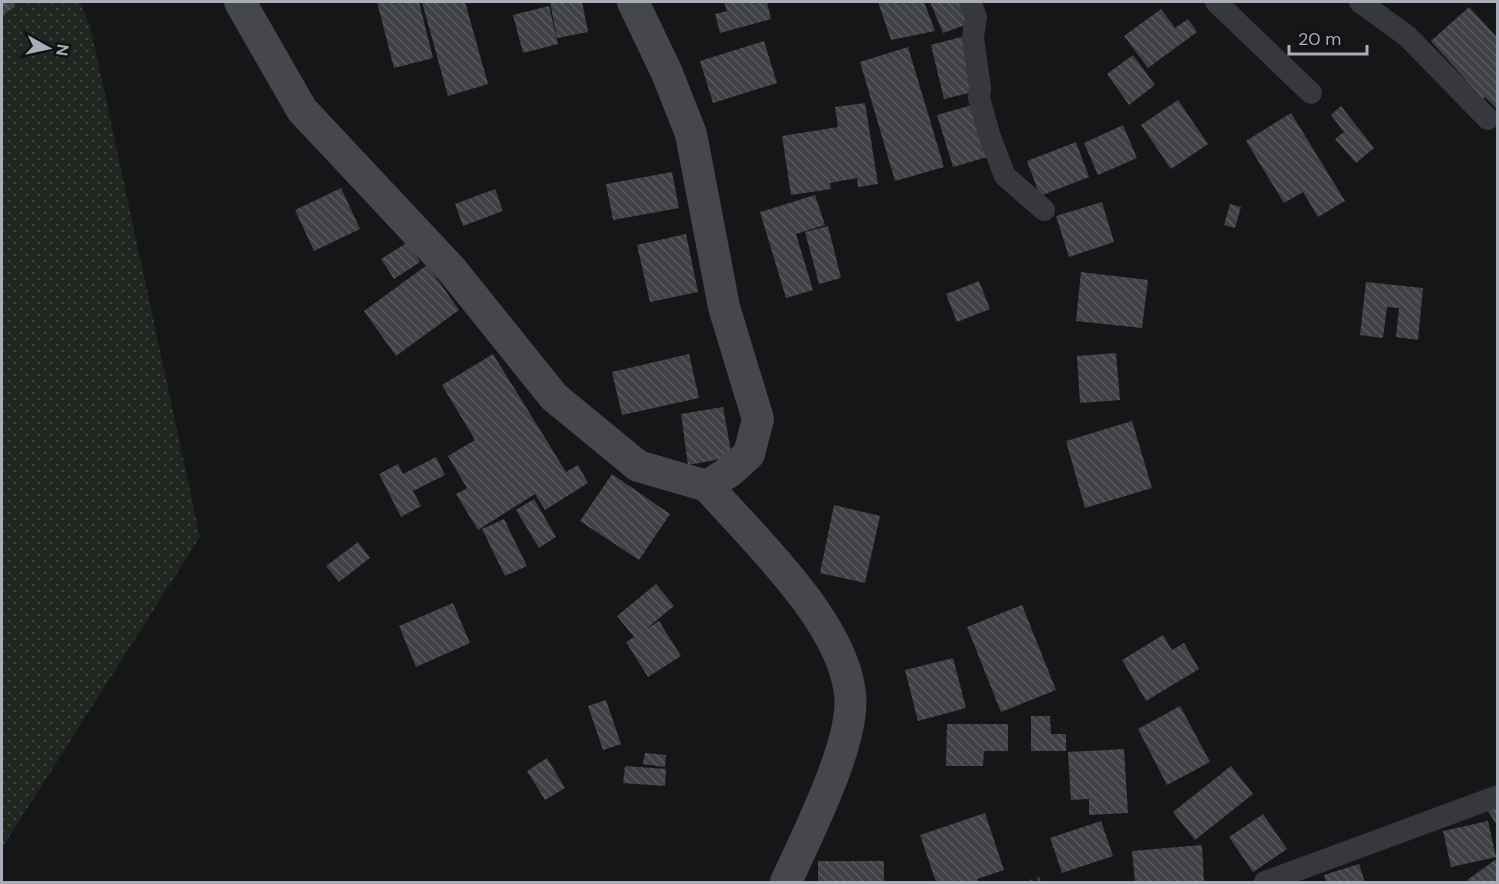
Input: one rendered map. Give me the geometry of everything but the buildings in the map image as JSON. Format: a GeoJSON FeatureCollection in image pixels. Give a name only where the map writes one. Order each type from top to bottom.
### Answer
{"type":"FeatureCollection","features":[{"type":"Feature","properties":{"kind":"street"},"geometry":{"type":"LineString","coordinates":[[240,2],[302,110],[452,270],[554,398],[638,466],[708,486],[811,603],[839,657],[851,694],[844,746],[786,882]]}},
{"type":"Feature","properties":{"kind":"street"},"geometry":{"type":"LineString","coordinates":[[633,2],[667,73],[691,134],[724,307],[758,419],[749,454],[729,472],[708,486]]}},
{"type":"Feature","properties":{"kind":"street"},"geometry":{"type":"LineString","coordinates":[[970,2],[976,17],[973,36],[980,88],[979,98],[990,137],[1005,176],[1044,210]]}},
{"type":"Feature","properties":{"kind":"street"},"geometry":{"type":"LineString","coordinates":[[1216,2],[1311,93]]}},
{"type":"Feature","properties":{"kind":"street"},"geometry":{"type":"LineString","coordinates":[[1360,2],[1407,36],[1488,119]]}},
{"type":"Feature","properties":{"kind":"street"},"geometry":{"type":"LineString","coordinates":[[1265,882],[1497,796]]}},
{"type":"Feature","properties":{"kind":"path"},"geometry":{"type":"LineString","coordinates":[[1030,882],[1042,878]]}},
{"type":"Feature","properties":{"kind":"shaded area"},"geometry":{"type":"Polygon","coordinates":[[[2,2],[79,2],[90,25],[200,537],[2,848],[2,2]]]}}]}
